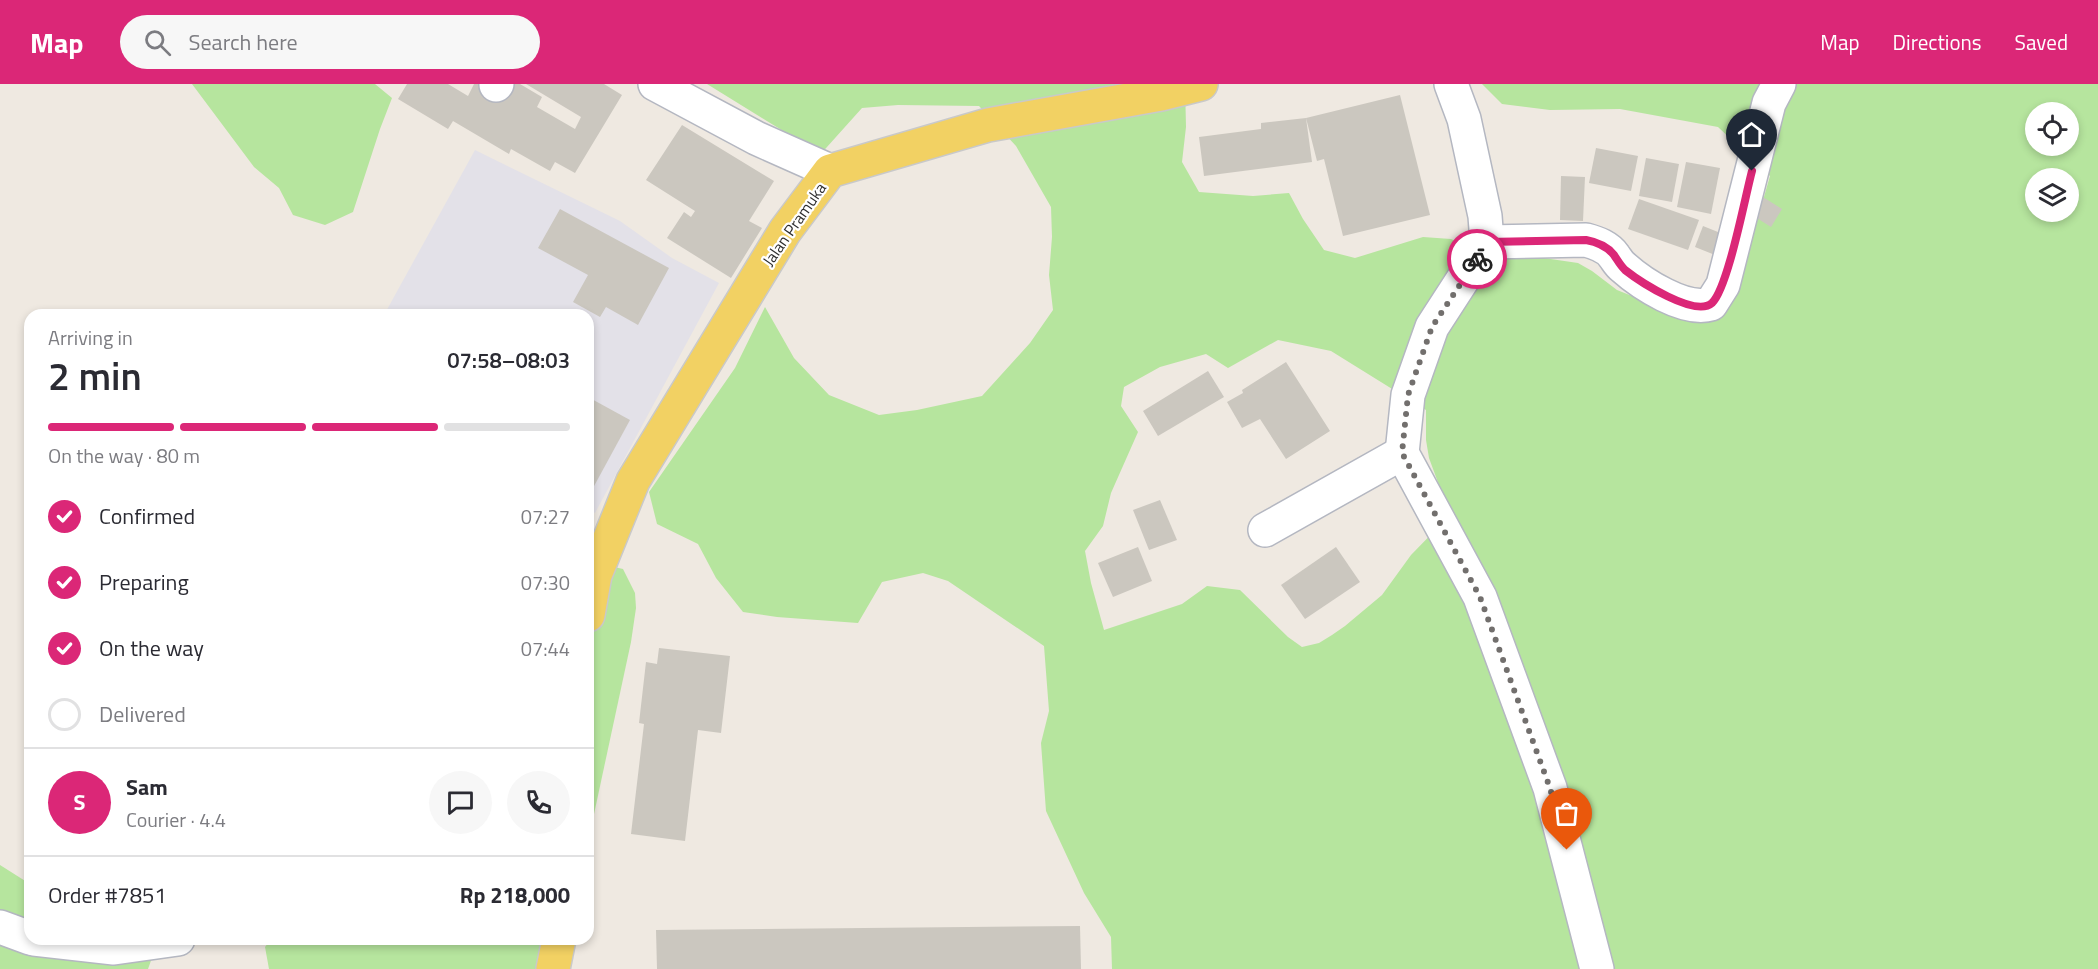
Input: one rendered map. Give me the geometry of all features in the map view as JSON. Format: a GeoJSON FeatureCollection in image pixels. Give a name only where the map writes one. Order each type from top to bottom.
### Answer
{"type":"FeatureCollection","features":[{"type":"Feature","properties":{"kind":"main road","name":"Jalan Pramuka"},"geometry":{"type":"LineString","coordinates":[[594,581],[633,480],[785,231],[830,171],[988,125],[1161,94],[1201,84]]}},
{"type":"Feature","properties":{"kind":"main road"},"geometry":{"type":"LineString","coordinates":[[553,969],[558,945]]}},
{"type":"Feature","properties":{"kind":"street"},"geometry":{"type":"LineString","coordinates":[[655,84],[756,138],[830,171]]}},
{"type":"Feature","properties":{"kind":"street"},"geometry":{"type":"LineString","coordinates":[[1451,84],[1464,119],[1485,216],[1487,242],[1432,327],[1408,395],[1402,453],[1480,597],[1550,788],[1597,969]]}},
{"type":"Feature","properties":{"kind":"street"},"geometry":{"type":"LineString","coordinates":[[1487,242],[1586,240],[1598,243],[1612,253],[1625,270],[1655,289],[1691,306],[1711,304],[1723,285],[1769,103],[1779,84]]}},
{"type":"Feature","properties":{"kind":"street"},"geometry":{"type":"LineString","coordinates":[[1265,530],[1402,453]]}},
{"type":"Feature","properties":{"kind":"street"},"geometry":{"type":"LineString","coordinates":[[0,927],[24,935]]}},
{"type":"Feature","properties":{"kind":"street"},"geometry":{"type":"LineString","coordinates":[[89,945],[114,948],[135,945]]}},
{"type":"Feature","properties":{"kind":"shaded area"},"geometry":{"type":"Polygon","coordinates":[[[475,150],[620,221],[672,258],[719,283],[595,513],[594,309],[387,309],[475,150]]]}},
{"type":"Feature","properties":{"kind":"green space"},"geometry":{"type":"Polygon","coordinates":[[[192,84],[375,84],[392,98],[353,212],[325,225],[293,215],[279,188],[254,167],[192,84]]]}},
{"type":"Feature","properties":{"kind":"green space"},"geometry":{"type":"Polygon","coordinates":[[[707,84],[1185,84],[1186,127],[1182,162],[1199,192],[1253,196],[1289,193],[1324,250],[1355,258],[1423,237],[1451,239],[1495,260],[1530,256],[1578,263],[1617,290],[1647,302],[1713,287],[1761,207],[1770,176],[1718,127],[1620,109],[1550,110],[1502,104],[1482,84],[2098,84],[2098,969],[1112,969],[1111,937],[1084,893],[1046,811],[1041,743],[1049,711],[1044,646],[948,581],[923,573],[882,582],[858,623],[743,612],[716,578],[698,544],[657,524],[649,492],[735,368],[765,307],[794,358],[829,395],[879,415],[917,410],[982,396],[1030,343],[1053,310],[1049,275],[1052,237],[1051,207],[1016,146],[979,106],[898,105],[862,108],[818,157],[793,137],[707,84]],[[1278,340],[1228,368],[1206,354],[1160,367],[1124,387],[1121,406],[1138,432],[1111,493],[1103,526],[1085,551],[1104,630],[1182,604],[1207,586],[1240,590],[1288,637],[1302,647],[1319,643],[1345,626],[1382,595],[1411,555],[1450,515],[1429,458],[1426,440],[1426,410],[1331,351],[1278,340]]]}},
{"type":"Feature","properties":{"kind":"green space"},"geometry":{"type":"Polygon","coordinates":[[[594,562],[623,569],[635,593],[636,608],[631,642],[594,814],[594,562]]]}},
{"type":"Feature","properties":{"kind":"green space"},"geometry":{"type":"Polygon","coordinates":[[[0,865],[24,880],[24,945],[76,945],[153,955],[148,969],[0,969],[0,865]]]}},
{"type":"Feature","properties":{"kind":"green space"},"geometry":{"type":"Polygon","coordinates":[[[266,945],[545,945],[543,969],[269,969],[266,945]]]}},
{"type":"Feature","properties":{"kind":"building"},"geometry":{"type":"Polygon","coordinates":[[[407,84],[448,84],[468,96],[474,84],[490,84],[485,92],[502,101],[511,84],[520,84],[542,97],[537,107],[575,129],[581,117],[526,84],[604,84],[622,95],[575,173],[555,162],[550,171],[511,149],[509,154],[453,121],[448,129],[398,99],[407,84]]]}},
{"type":"Feature","properties":{"kind":"building"},"geometry":{"type":"Polygon","coordinates":[[[1400,95],[1430,215],[1343,236],[1324,159],[1317,161],[1306,118],[1400,95]]]}},
{"type":"Feature","properties":{"kind":"building"},"geometry":{"type":"Polygon","coordinates":[[[1306,118],[1312,162],[1204,176],[1199,137],[1261,129],[1261,123],[1306,118]]]}},
{"type":"Feature","properties":{"kind":"building"},"geometry":{"type":"Polygon","coordinates":[[[682,125],[774,181],[749,221],[762,228],[731,278],[667,238],[684,212],[691,217],[695,211],[646,180],[682,125]]]}},
{"type":"Feature","properties":{"kind":"building"},"geometry":{"type":"Polygon","coordinates":[[[1596,148],[1638,156],[1631,191],[1589,183],[1596,148]]]}},
{"type":"Feature","properties":{"kind":"building"},"geometry":{"type":"Polygon","coordinates":[[[1646,158],[1679,164],[1672,202],[1639,196],[1646,158]]]}},
{"type":"Feature","properties":{"kind":"building"},"geometry":{"type":"Polygon","coordinates":[[[1686,162],[1720,168],[1711,214],[1677,207],[1686,162]]]}},
{"type":"Feature","properties":{"kind":"building"},"geometry":{"type":"Polygon","coordinates":[[[1561,176],[1585,177],[1583,221],[1560,220],[1561,176]]]}},
{"type":"Feature","properties":{"kind":"building"},"geometry":{"type":"Polygon","coordinates":[[[1755,192],[1782,209],[1771,227],[1744,210],[1755,192]]]}},
{"type":"Feature","properties":{"kind":"building"},"geometry":{"type":"Polygon","coordinates":[[[1639,199],[1699,220],[1688,250],[1628,229],[1639,199]]]}},
{"type":"Feature","properties":{"kind":"building"},"geometry":{"type":"Polygon","coordinates":[[[560,209],[669,268],[638,325],[606,307],[600,317],[594,314],[594,309],[586,309],[573,302],[588,275],[538,248],[560,209]]]}},
{"type":"Feature","properties":{"kind":"building"},"geometry":{"type":"Polygon","coordinates":[[[1703,226],[1733,238],[1725,259],[1695,247],[1703,226]]]}},
{"type":"Feature","properties":{"kind":"building"},"geometry":{"type":"Polygon","coordinates":[[[1286,362],[1330,431],[1286,459],[1260,419],[1242,428],[1227,402],[1286,362]]]}},
{"type":"Feature","properties":{"kind":"building"},"geometry":{"type":"Polygon","coordinates":[[[1208,371],[1224,397],[1158,436],[1143,411],[1208,371]]]}},
{"type":"Feature","properties":{"kind":"building"},"geometry":{"type":"Polygon","coordinates":[[[594,400],[630,420],[594,486],[594,400]]]}},
{"type":"Feature","properties":{"kind":"building"},"geometry":{"type":"Polygon","coordinates":[[[1160,500],[1177,540],[1149,550],[1133,510],[1160,500]]]}},
{"type":"Feature","properties":{"kind":"building"},"geometry":{"type":"Polygon","coordinates":[[[1138,547],[1152,581],[1113,597],[1098,563],[1138,547]]]}},
{"type":"Feature","properties":{"kind":"building"},"geometry":{"type":"Polygon","coordinates":[[[1336,547],[1360,582],[1305,619],[1281,585],[1336,547]]]}},
{"type":"Feature","properties":{"kind":"building"},"geometry":{"type":"Polygon","coordinates":[[[659,648],[730,656],[721,733],[698,730],[685,841],[631,834],[644,724],[639,723],[646,662],[657,664],[659,648]]]}},
{"type":"Feature","properties":{"kind":"building"},"geometry":{"type":"Polygon","coordinates":[[[1080,926],[1081,969],[657,969],[656,930],[1080,926]]]}},
{"type":"Feature","properties":{"kind":"way so far"},"geometry":{"type":"LineString","coordinates":[[1477,259],[1432,327],[1408,395],[1402,453],[1480,597],[1550,788],[1567,850]]}},
{"type":"Feature","properties":{"kind":"route"},"geometry":{"type":"LineString","coordinates":[[1477,259],[1487,242],[1586,240],[1604,247],[1612,253],[1625,270],[1655,289],[1691,306],[1705,306],[1711,304],[1723,285],[1752,171]]}}]}
